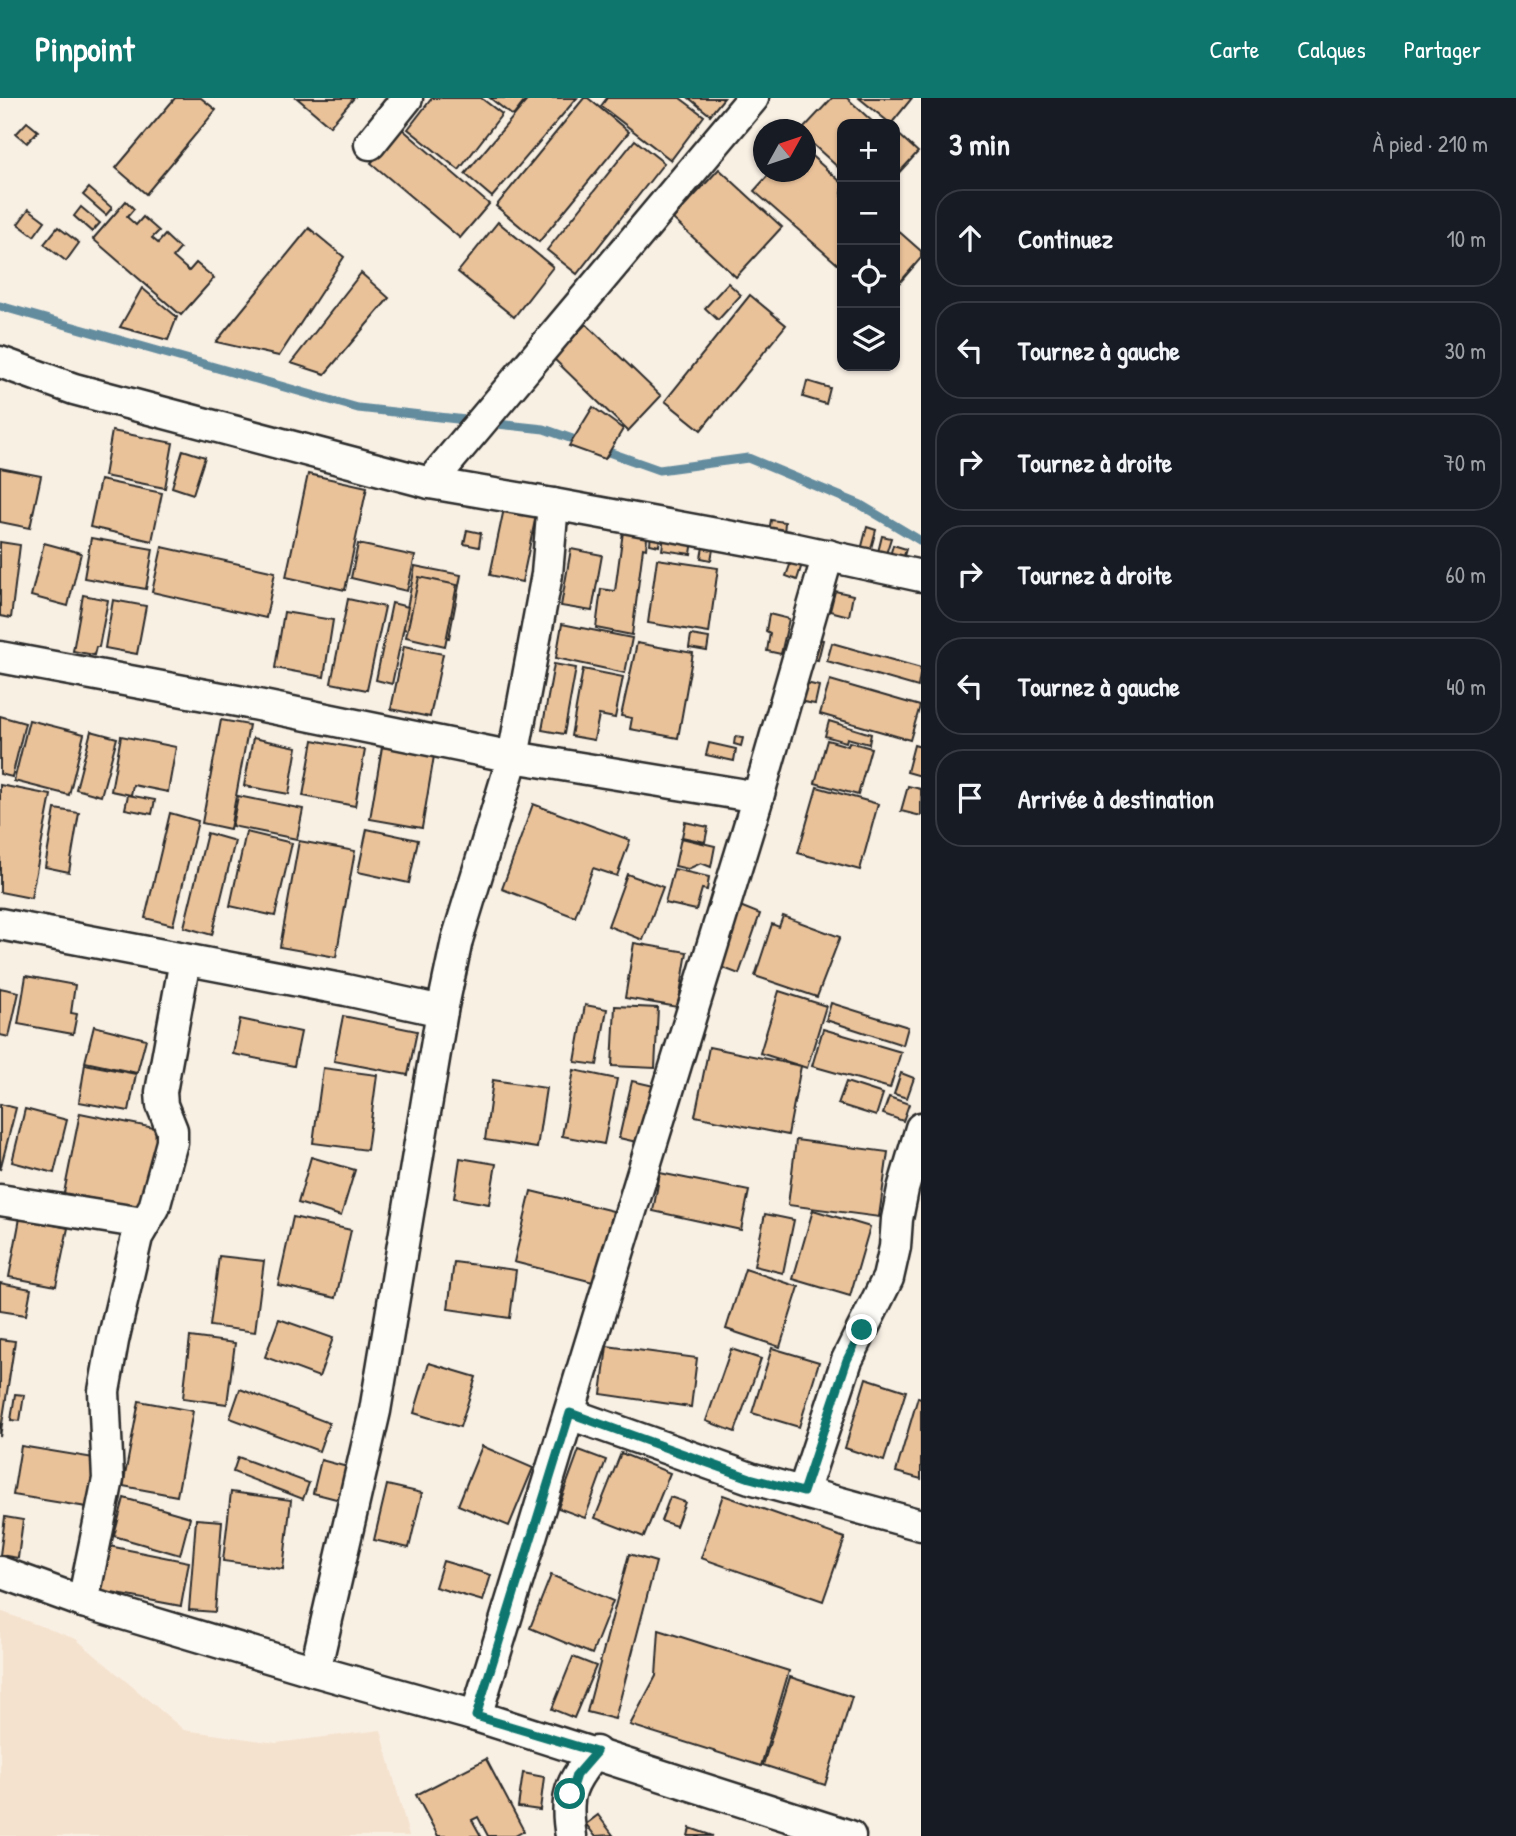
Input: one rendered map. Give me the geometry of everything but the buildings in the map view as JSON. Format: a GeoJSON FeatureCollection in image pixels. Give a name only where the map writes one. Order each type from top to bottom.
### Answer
{"type":"FeatureCollection","features":[{"type":"Feature","properties":{"kind":"street"},"geometry":{"type":"LineString","coordinates":[[370,144],[407,98]]}},
{"type":"Feature","properties":{"kind":"street"},"geometry":{"type":"LineString","coordinates":[[430,483],[753,98]]}},
{"type":"Feature","properties":{"kind":"street"},"geometry":{"type":"LineString","coordinates":[[0,362],[74,389],[430,483],[828,555],[921,576]]}},
{"type":"Feature","properties":{"kind":"street"},"geometry":{"type":"LineString","coordinates":[[314,1671],[375,1410],[442,1011],[457,940],[513,757],[547,573],[553,504]]}},
{"type":"Feature","properties":{"kind":"street"},"geometry":{"type":"LineString","coordinates":[[476,1716],[758,797],[828,555]]}},
{"type":"Feature","properties":{"kind":"street"},"geometry":{"type":"LineString","coordinates":[[0,657],[243,702],[513,757],[758,797]]}},
{"type":"Feature","properties":{"kind":"street"},"geometry":{"type":"LineString","coordinates":[[0,925],[442,1011]]}},
{"type":"Feature","properties":{"kind":"street"},"geometry":{"type":"LineString","coordinates":[[83,1602],[108,1479],[104,1391],[130,1264],[144,1223],[154,1208],[172,1142],[172,1130],[162,1105],[161,1092],[185,960]]}},
{"type":"Feature","properties":{"kind":"street"},"geometry":{"type":"LineString","coordinates":[[803,1492],[847,1360],[888,1278],[903,1189],[921,1128]]}},
{"type":"Feature","properties":{"kind":"street"},"geometry":{"type":"LineString","coordinates":[[0,1200],[144,1223]]}},
{"type":"Feature","properties":{"kind":"street"},"geometry":{"type":"LineString","coordinates":[[570,1413],[739,1474],[921,1525]]}},
{"type":"Feature","properties":{"kind":"street"},"geometry":{"type":"LineString","coordinates":[[0,1572],[83,1602],[596,1752],[850,1836]]}},
{"type":"Feature","properties":{"kind":"street"},"geometry":{"type":"LineString","coordinates":[[571,1836],[568,1822],[570,1794],[576,1775],[596,1752]]}},
{"type":"Feature","properties":{"kind":"shaded area"},"geometry":{"type":"Polygon","coordinates":[[[0,1611],[76,1639],[184,1730],[276,1743],[381,1730],[409,1836],[0,1836],[0,1611]]]}},
{"type":"Feature","properties":{"kind":"waterway"},"geometry":{"type":"LineString","coordinates":[[0,306],[358,408],[475,421]]}},
{"type":"Feature","properties":{"kind":"waterway"},"geometry":{"type":"LineString","coordinates":[[488,423],[544,429],[584,443]]}},
{"type":"Feature","properties":{"kind":"waterway"},"geometry":{"type":"LineString","coordinates":[[600,449],[659,470],[748,458],[861,505],[921,541]]}},
{"type":"Feature","properties":{"kind":"route"},"geometry":{"type":"LineString","coordinates":[[570,1794],[576,1775],[596,1752],[476,1716],[570,1413],[750,1478],[803,1492],[847,1360],[862,1330]]}}]}
